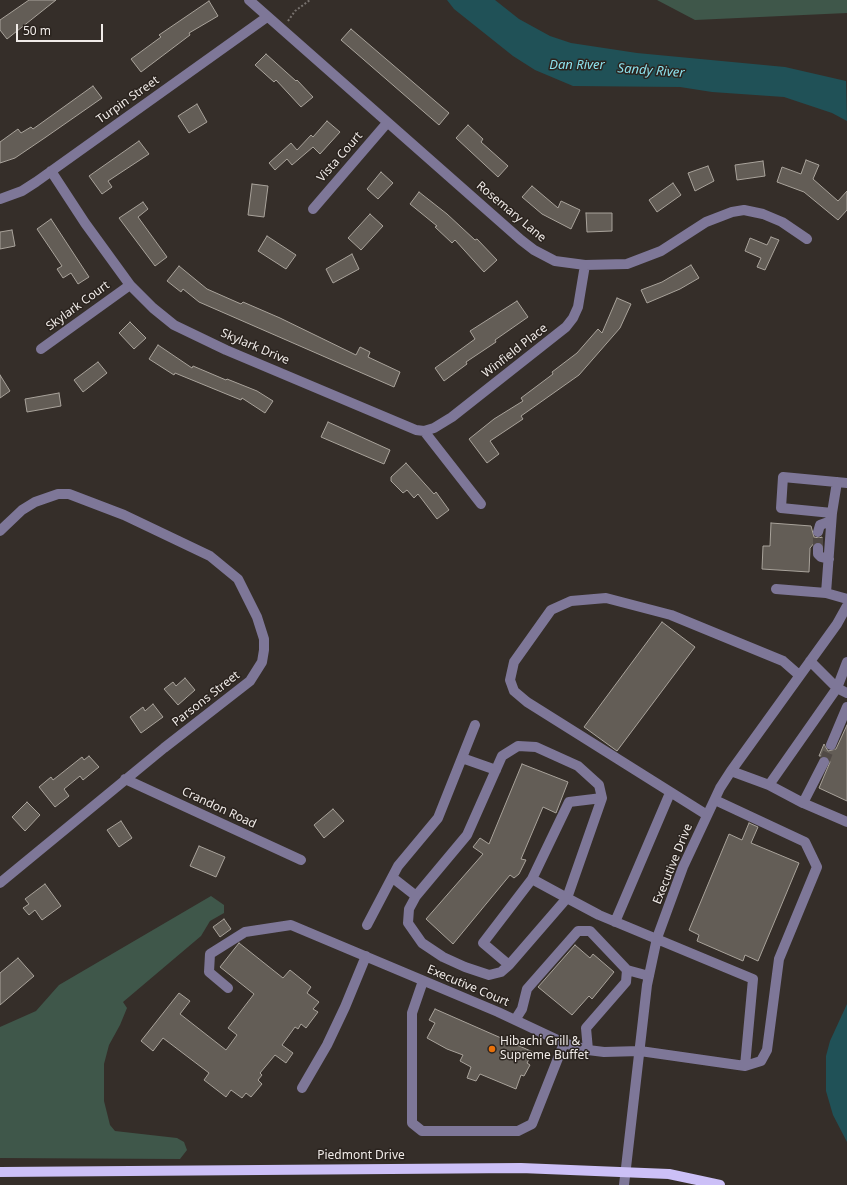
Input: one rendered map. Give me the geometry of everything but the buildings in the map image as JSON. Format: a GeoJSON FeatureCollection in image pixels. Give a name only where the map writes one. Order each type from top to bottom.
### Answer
{"type":"FeatureCollection","features":[{"type":"Feature","properties":{"kind":"main road","name":"Piedmont Drive"},"geometry":{"type":"LineString","coordinates":[[0,1172],[521,1168],[626,1171],[669,1174],[720,1185]]}},
{"type":"Feature","properties":{"kind":"street","name":"Rosemary Lane"},"geometry":{"type":"LineString","coordinates":[[249,0],[283,32],[534,250],[556,261],[585,265],[627,264],[661,251],[706,222],[732,212],[744,210],[763,214],[782,222],[807,240]]}},
{"type":"Feature","properties":{"kind":"street","name":"Turpin Street"},"geometry":{"type":"LineString","coordinates":[[0,198],[22,191],[267,17]]}},
{"type":"Feature","properties":{"kind":"street","name":"Vista Court"},"geometry":{"type":"LineString","coordinates":[[313,209],[387,123]]}},
{"type":"Feature","properties":{"kind":"street","name":"Skylark Drive"},"geometry":{"type":"LineString","coordinates":[[51,171],[85,223],[130,285],[153,308],[174,325],[190,334],[389,419],[416,430],[424,431]]}},
{"type":"Feature","properties":{"kind":"street","name":"Winfield Place"},"geometry":{"type":"LineString","coordinates":[[424,431],[434,428],[463,409],[566,327],[573,318],[578,307],[585,265]]}},
{"type":"Feature","properties":{"kind":"street","name":"Skylark Court"},"geometry":{"type":"LineString","coordinates":[[41,348],[130,285]]}},
{"type":"Feature","properties":{"kind":"street"},"geometry":{"type":"LineString","coordinates":[[424,431],[481,504]]}},
{"type":"Feature","properties":{"kind":"street"},"geometry":{"type":"LineString","coordinates":[[826,593],[831,517],[842,482],[783,477],[781,508],[831,517]]}},
{"type":"Feature","properties":{"kind":"street","name":"Parsons Street"},"geometry":{"type":"LineString","coordinates":[[0,531],[22,510],[50,496],[69,494],[124,515],[197,550],[225,567],[238,580],[247,596],[264,639],[262,662],[250,681],[126,779],[0,883]]}},
{"type":"Feature","properties":{"kind":"street"},"geometry":{"type":"LineString","coordinates":[[818,532],[820,525],[831,517]]}},
{"type":"Feature","properties":{"kind":"street"},"geometry":{"type":"LineString","coordinates":[[818,548],[818,554],[828,559]]}},
{"type":"Feature","properties":{"kind":"street"},"geometry":{"type":"LineString","coordinates":[[776,589],[826,593],[847,599]]}},
{"type":"Feature","properties":{"kind":"street"},"geometry":{"type":"LineString","coordinates":[[707,815],[527,702],[514,692],[510,680],[514,662],[551,610],[571,601],[606,598],[671,615],[783,661],[799,675]]}},
{"type":"Feature","properties":{"kind":"street","name":"Executive Drive"},"geometry":{"type":"LineString","coordinates":[[624,1185],[649,976],[657,938],[683,867],[714,800],[731,771],[837,624],[847,606]]}},
{"type":"Feature","properties":{"kind":"street"},"geometry":{"type":"LineString","coordinates":[[810,661],[837,688],[847,693]]}},
{"type":"Feature","properties":{"kind":"street"},"geometry":{"type":"LineString","coordinates":[[769,785],[837,688],[847,662]]}},
{"type":"Feature","properties":{"kind":"street"},"geometry":{"type":"LineString","coordinates":[[831,745],[847,707]]}},
{"type":"Feature","properties":{"kind":"street"},"geometry":{"type":"LineString","coordinates":[[367,925],[398,866],[438,818],[475,725]]}},
{"type":"Feature","properties":{"kind":"street"},"geometry":{"type":"LineString","coordinates":[[518,746],[536,747],[578,766],[598,785],[602,798],[567,898],[510,965],[501,972],[489,975],[443,957],[422,943],[408,923],[409,909],[416,896],[467,835],[496,770],[502,756],[518,746]]}},
{"type":"Feature","properties":{"kind":"street"},"geometry":{"type":"LineString","coordinates":[[462,758],[496,770]]}},
{"type":"Feature","properties":{"kind":"street"},"geometry":{"type":"LineString","coordinates":[[803,803],[824,762]]}},
{"type":"Feature","properties":{"kind":"street"},"geometry":{"type":"LineString","coordinates":[[731,771],[769,785],[803,803],[847,822]]}},
{"type":"Feature","properties":{"kind":"street","name":"Crandon Road"},"geometry":{"type":"LineString","coordinates":[[126,779],[301,860]]}},
{"type":"Feature","properties":{"kind":"street"},"geometry":{"type":"LineString","coordinates":[[615,922],[670,793]]}},
{"type":"Feature","properties":{"kind":"street"},"geometry":{"type":"LineString","coordinates":[[510,965],[483,943],[532,879],[569,802],[602,798]]}},
{"type":"Feature","properties":{"kind":"street"},"geometry":{"type":"LineString","coordinates":[[532,879],[599,915],[752,979],[745,1066],[761,1060],[767,1050],[779,958],[817,867],[805,842],[714,800]]}},
{"type":"Feature","properties":{"kind":"street"},"geometry":{"type":"LineString","coordinates":[[393,878],[416,896]]}},
{"type":"Feature","properties":{"kind":"street"},"geometry":{"type":"LineString","coordinates":[[590,931],[599,915]]}},
{"type":"Feature","properties":{"kind":"street","name":"Executive Court"},"geometry":{"type":"LineString","coordinates":[[228,988],[209,972],[210,954],[245,932],[291,925],[515,1020],[564,1043],[588,1050],[604,1052],[640,1052],[745,1066]]}},
{"type":"Feature","properties":{"kind":"street"},"geometry":{"type":"LineString","coordinates":[[515,1020],[522,1009],[527,989],[578,931],[590,931],[627,970],[649,976]]}},
{"type":"Feature","properties":{"kind":"street"},"geometry":{"type":"LineString","coordinates":[[302,1088],[327,1045],[345,1007],[366,956]]}},
{"type":"Feature","properties":{"kind":"street"},"geometry":{"type":"LineString","coordinates":[[588,1050],[586,1028],[626,982],[627,970]]}},
{"type":"Feature","properties":{"kind":"street"},"geometry":{"type":"LineString","coordinates":[[423,981],[412,1013],[412,1123],[422,1131],[518,1131],[532,1124],[564,1043]]}},
{"type":"Feature","properties":{"kind":"path"},"geometry":{"type":"LineString","coordinates":[[283,32],[295,11],[310,0]]}},
{"type":"Feature","properties":{"kind":"green space"},"geometry":{"type":"Polygon","coordinates":[[[657,0],[847,0],[847,13],[695,20],[657,0]]]}},
{"type":"Feature","properties":{"kind":"green space"},"geometry":{"type":"Polygon","coordinates":[[[211,896],[224,905],[224,913],[210,921],[201,936],[123,1002],[127,1008],[109,1045],[104,1064],[104,1101],[110,1125],[115,1131],[177,1138],[184,1142],[187,1150],[180,1159],[0,1158],[0,1027],[36,1011],[59,985],[211,896]]]}},
{"type":"Feature","properties":{"kind":"water","name":"Dan River"},"geometry":{"type":"Polygon","coordinates":[[[447,0],[495,0],[519,19],[550,36],[571,43],[637,53],[785,67],[846,81],[847,121],[832,113],[784,97],[712,92],[680,87],[573,86],[535,70],[513,56],[454,9],[447,0]]]}},
{"type":"Feature","properties":{"kind":"water"},"geometry":{"type":"Polygon","coordinates":[[[847,1004],[847,1142],[833,1115],[826,1091],[826,1056],[830,1041],[847,1004]]]}},
{"type":"Feature","properties":{"kind":"tunnel"},"geometry":{"type":"LineString","coordinates":[[818,532],[818,548]]}},
{"type":"Feature","properties":{"kind":"tunnel"},"geometry":{"type":"LineString","coordinates":[[824,762],[831,745]]}},
{"type":"Feature","properties":{"kind":"place","name":"Hibachi Grill & Supreme Buffet"},"geometry":{"type":"Point","coordinates":[492,1049]}},
{"type":"Feature","properties":{"kind":"water label","name":"Sandy River"},"geometry":{"type":"Point","coordinates":[651,71]}}]}
